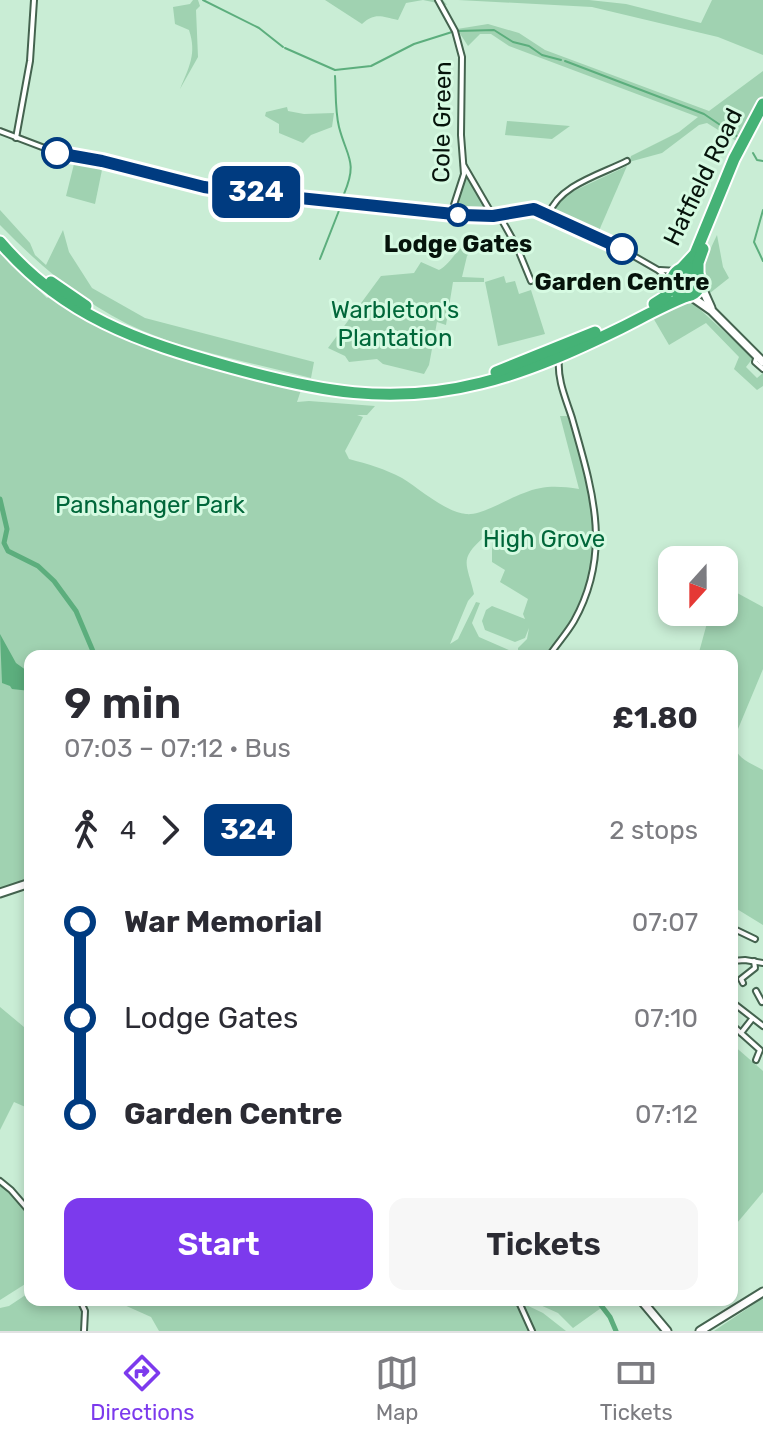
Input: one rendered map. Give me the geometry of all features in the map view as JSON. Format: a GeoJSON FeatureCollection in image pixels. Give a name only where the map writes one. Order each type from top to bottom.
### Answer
{"type":"FeatureCollection","features":[{"type":"Feature","properties":{"kind":"highway","name":"Hatfield Road"},"geometry":{"type":"LineString","coordinates":[[555,355],[663,299],[695,254],[734,159],[763,104]]}},
{"type":"Feature","properties":{"kind":"highway","name":"Hatfield Road"},"geometry":{"type":"LineString","coordinates":[[699,278],[698,263],[705,242],[763,118]]}},
{"type":"Feature","properties":{"kind":"highway"},"geometry":{"type":"LineString","coordinates":[[0,231],[40,273],[105,318],[172,343],[313,382],[367,389],[431,386],[555,355]]}},
{"type":"Feature","properties":{"kind":"highway"},"geometry":{"type":"LineString","coordinates":[[0,242],[51,292],[101,323],[148,343],[299,386],[344,394],[404,396],[476,385],[555,355],[688,295],[698,288],[699,278],[691,269],[676,277],[679,294],[688,295]]}},
{"type":"Feature","properties":{"kind":"main road"},"geometry":{"type":"LineString","coordinates":[[699,278],[710,310]]}},
{"type":"Feature","properties":{"kind":"main road"},"geometry":{"type":"LineString","coordinates":[[688,295],[701,301],[760,359]]}},
{"type":"Feature","properties":{"kind":"main road"},"geometry":{"type":"LineString","coordinates":[[668,303],[692,300],[710,310]]}},
{"type":"Feature","properties":{"kind":"main road"},"geometry":{"type":"LineString","coordinates":[[0,893],[24,885]]}},
{"type":"Feature","properties":{"kind":"main road"},"geometry":{"type":"LineString","coordinates":[[700,1331],[763,1292]]}},
{"type":"Feature","properties":{"kind":"main road"},"geometry":{"type":"LineString","coordinates":[[646,1306],[667,1331]]}},
{"type":"Feature","properties":{"kind":"street"},"geometry":{"type":"LineString","coordinates":[[16,138],[30,61],[34,0]]}},
{"type":"Feature","properties":{"kind":"street","name":"Cole Green"},"geometry":{"type":"LineString","coordinates":[[438,0],[454,29],[462,57],[461,135],[464,165],[462,183],[451,214]]}},
{"type":"Feature","properties":{"kind":"street"},"geometry":{"type":"LineString","coordinates":[[0,131],[57,153],[204,187],[451,214],[496,216],[521,209],[546,212],[676,277]]}},
{"type":"Feature","properties":{"kind":"street"},"geometry":{"type":"LineString","coordinates":[[546,212],[561,195],[627,161]]}},
{"type":"Feature","properties":{"kind":"street"},"geometry":{"type":"LineString","coordinates":[[464,165],[517,247],[531,281]]}},
{"type":"Feature","properties":{"kind":"street"},"geometry":{"type":"LineString","coordinates":[[658,270],[676,277]]}},
{"type":"Feature","properties":{"kind":"street"},"geometry":{"type":"LineString","coordinates":[[553,650],[575,620],[588,586],[597,543],[595,505],[555,355]]}},
{"type":"Feature","properties":{"kind":"street"},"geometry":{"type":"LineString","coordinates":[[760,359],[755,362],[763,369]]}},
{"type":"Feature","properties":{"kind":"street"},"geometry":{"type":"LineString","coordinates":[[738,931],[755,939]]}},
{"type":"Feature","properties":{"kind":"street"},"geometry":{"type":"LineString","coordinates":[[738,961],[763,963]]}},
{"type":"Feature","properties":{"kind":"street"},"geometry":{"type":"LineString","coordinates":[[743,983],[741,979],[753,971],[754,961]]}},
{"type":"Feature","properties":{"kind":"street"},"geometry":{"type":"LineString","coordinates":[[756,991],[762,1000]]}},
{"type":"Feature","properties":{"kind":"street"},"geometry":{"type":"LineString","coordinates":[[738,1007],[763,1026]]}},
{"type":"Feature","properties":{"kind":"street"},"geometry":{"type":"LineString","coordinates":[[741,1033],[752,1019]]}},
{"type":"Feature","properties":{"kind":"street"},"geometry":{"type":"LineString","coordinates":[[738,1030],[759,1047],[756,1060]]}},
{"type":"Feature","properties":{"kind":"street"},"geometry":{"type":"LineString","coordinates":[[0,1181],[24,1205]]}},
{"type":"Feature","properties":{"kind":"street"},"geometry":{"type":"LineString","coordinates":[[83,1306],[84,1331]]}},
{"type":"Feature","properties":{"kind":"street"},"geometry":{"type":"LineString","coordinates":[[521,1306],[532,1331]]}},
{"type":"Feature","properties":{"kind":"green space"},"geometry":{"type":"Polygon","coordinates":[[[198,0],[200,6],[196,10],[198,57],[180,89],[191,60],[192,46],[189,30],[175,24],[173,7],[190,4],[198,0]]]}},
{"type":"Feature","properties":{"kind":"green space"},"geometry":{"type":"Polygon","coordinates":[[[325,0],[423,0],[406,3],[398,20],[375,17],[362,24],[325,0]]]}},
{"type":"Feature","properties":{"kind":"green space"},"geometry":{"type":"Polygon","coordinates":[[[423,0],[443,0],[447,5],[423,0]]]}},
{"type":"Feature","properties":{"kind":"green space"},"geometry":{"type":"Polygon","coordinates":[[[458,0],[589,0],[626,4],[701,23],[712,0],[763,0],[763,55],[718,37],[592,7],[458,0]]]}},
{"type":"Feature","properties":{"kind":"green space"},"geometry":{"type":"Polygon","coordinates":[[[488,24],[519,33],[545,50],[709,111],[763,71],[763,100],[736,141],[707,123],[699,125],[662,153],[629,162],[631,156],[679,132],[698,117],[509,46],[491,34],[480,34],[468,46],[457,29],[488,24]]]}},
{"type":"Feature","properties":{"kind":"green space"},"geometry":{"type":"Polygon","coordinates":[[[287,107],[288,111],[304,114],[334,113],[332,127],[311,135],[303,143],[279,133],[279,124],[265,116],[266,112],[287,107]]]}},
{"type":"Feature","properties":{"kind":"green space"},"geometry":{"type":"Polygon","coordinates":[[[507,121],[570,126],[552,139],[505,135],[507,121]]]}},
{"type":"Feature","properties":{"kind":"green space"},"geometry":{"type":"Polygon","coordinates":[[[75,160],[103,165],[95,204],[66,196],[75,160]]]}},
{"type":"Feature","properties":{"kind":"green space"},"geometry":{"type":"Polygon","coordinates":[[[627,166],[598,233],[552,210],[561,197],[627,166]]]}},
{"type":"Feature","properties":{"kind":"green space"},"geometry":{"type":"Polygon","coordinates":[[[465,171],[490,212],[488,214],[453,212],[463,187],[465,171]]]}},
{"type":"Feature","properties":{"kind":"green space"},"geometry":{"type":"Polygon","coordinates":[[[0,210],[46,265],[63,230],[69,252],[92,288],[145,318],[314,362],[311,378],[183,345],[122,321],[66,285],[32,256],[0,225],[0,210]]]}},
{"type":"Feature","properties":{"kind":"green space"},"geometry":{"type":"Polygon","coordinates":[[[717,235],[723,267],[729,278],[710,293],[704,272],[717,235]]]}},
{"type":"Feature","properties":{"kind":"green space","name":"Warbleton's Plantation"},"geometry":{"type":"Polygon","coordinates":[[[471,241],[474,248],[467,256],[462,277],[484,278],[484,282],[453,282],[446,325],[437,322],[429,365],[424,374],[383,364],[377,359],[349,362],[345,356],[328,348],[381,276],[414,273],[421,262],[439,270],[471,241]]]}},
{"type":"Feature","properties":{"kind":"green space","name":"Panshanger Park"},"geometry":{"type":"Polygon","coordinates":[[[0,253],[47,298],[51,295],[195,361],[231,374],[301,390],[297,402],[375,406],[367,415],[357,415],[363,417],[345,451],[349,459],[396,475],[441,505],[458,512],[479,512],[538,489],[579,489],[560,416],[568,416],[592,512],[593,540],[582,595],[568,624],[550,650],[518,650],[527,639],[529,628],[525,638],[515,642],[485,630],[482,621],[486,610],[492,606],[525,619],[523,614],[528,599],[500,582],[505,570],[492,562],[492,538],[484,537],[468,557],[467,568],[474,594],[450,644],[458,639],[476,602],[480,603],[472,623],[479,637],[509,650],[24,650],[24,890],[18,887],[0,894],[0,253]]]}},
{"type":"Feature","properties":{"kind":"green space"},"geometry":{"type":"Polygon","coordinates":[[[504,276],[506,283],[515,281],[519,294],[531,290],[545,334],[498,346],[485,282],[504,276]]]}},
{"type":"Feature","properties":{"kind":"green space"},"geometry":{"type":"Polygon","coordinates":[[[686,303],[694,304],[753,358],[746,367],[757,378],[763,373],[763,386],[757,390],[734,369],[739,357],[706,323],[669,345],[652,316],[686,303]]]}},
{"type":"Feature","properties":{"kind":"green space"},"geometry":{"type":"Polygon","coordinates":[[[738,593],[763,607],[763,669],[738,729],[738,650],[700,650],[706,626],[738,626],[738,593]]]}},
{"type":"Feature","properties":{"kind":"green space"},"geometry":{"type":"Polygon","coordinates":[[[738,753],[763,770],[763,925],[738,910],[738,753]]]}},
{"type":"Feature","properties":{"kind":"green space"},"geometry":{"type":"Polygon","coordinates":[[[0,1007],[24,1027],[24,1106],[14,1102],[0,1130],[0,1007]]]}},
{"type":"Feature","properties":{"kind":"green space"},"geometry":{"type":"Polygon","coordinates":[[[738,1049],[763,1071],[763,1192],[738,1222],[738,1049]]]}},
{"type":"Feature","properties":{"kind":"green space"},"geometry":{"type":"Polygon","coordinates":[[[0,1185],[24,1209],[24,1285],[0,1300],[0,1185]]]}},
{"type":"Feature","properties":{"kind":"green space"},"geometry":{"type":"Polygon","coordinates":[[[24,1296],[24,1306],[79,1306],[83,1311],[81,1331],[0,1331],[0,1308],[24,1296]]]}},
{"type":"Feature","properties":{"kind":"green space"},"geometry":{"type":"Polygon","coordinates":[[[763,1299],[763,1331],[714,1331],[760,1300],[763,1299]]]}},
{"type":"Feature","properties":{"kind":"green space"},"geometry":{"type":"Polygon","coordinates":[[[126,1306],[528,1306],[566,1331],[159,1331],[151,1317],[126,1306]]]}},
{"type":"Feature","properties":{"kind":"green space"},"geometry":{"type":"Polygon","coordinates":[[[542,1306],[601,1308],[573,1328],[558,1313],[542,1306]]]}},
{"type":"Feature","properties":{"kind":"shaded area"},"geometry":{"type":"Polygon","coordinates":[[[0,634],[16,663],[24,669],[24,690],[12,689],[2,683],[0,634]]]}},
{"type":"Feature","properties":{"kind":"waterway"},"geometry":{"type":"LineString","coordinates":[[203,0],[259,28],[283,47]]}},
{"type":"Feature","properties":{"kind":"waterway"},"geometry":{"type":"LineString","coordinates":[[458,31],[494,30],[542,55],[561,60]]}},
{"type":"Feature","properties":{"kind":"waterway"},"geometry":{"type":"LineString","coordinates":[[335,70],[371,66],[414,44],[452,32]]}},
{"type":"Feature","properties":{"kind":"waterway"},"geometry":{"type":"LineString","coordinates":[[285,48],[335,70]]}},
{"type":"Feature","properties":{"kind":"waterway"},"geometry":{"type":"LineString","coordinates":[[565,61],[704,114],[738,137]]}},
{"type":"Feature","properties":{"kind":"waterway"},"geometry":{"type":"LineString","coordinates":[[335,76],[338,121],[351,166],[344,194]]}},
{"type":"Feature","properties":{"kind":"waterway"},"geometry":{"type":"LineString","coordinates":[[753,153],[757,160],[763,161]]}},
{"type":"Feature","properties":{"kind":"waterway"},"geometry":{"type":"LineString","coordinates":[[320,259],[340,208]]}},
{"type":"Feature","properties":{"kind":"waterway"},"geometry":{"type":"LineString","coordinates":[[763,210],[754,242],[763,261]]}},
{"type":"Feature","properties":{"kind":"waterway"},"geometry":{"type":"LineString","coordinates":[[0,499],[7,529],[4,543],[8,551],[38,566],[54,581],[76,611],[92,650]]}},
{"type":"Feature","properties":{"kind":"waterway"},"geometry":{"type":"LineString","coordinates":[[602,1306],[616,1331]]}},
{"type":"Feature","properties":{"kind":"bus line","name":"324"},"geometry":{"type":"LineString","coordinates":[[57,153],[232,191],[463,215],[493,216],[534,209],[622,249]]}},
{"type":"Feature","properties":{"kind":"place","name":"Lodge Gates"},"geometry":{"type":"Point","coordinates":[458,215]}},
{"type":"Feature","properties":{"kind":"place","name":"Garden Centre"},"geometry":{"type":"Point","coordinates":[622,249]}},
{"type":"Feature","properties":{"kind":"park label","name":"High Grove"},"geometry":{"type":"Point","coordinates":[544,539]}}]}
